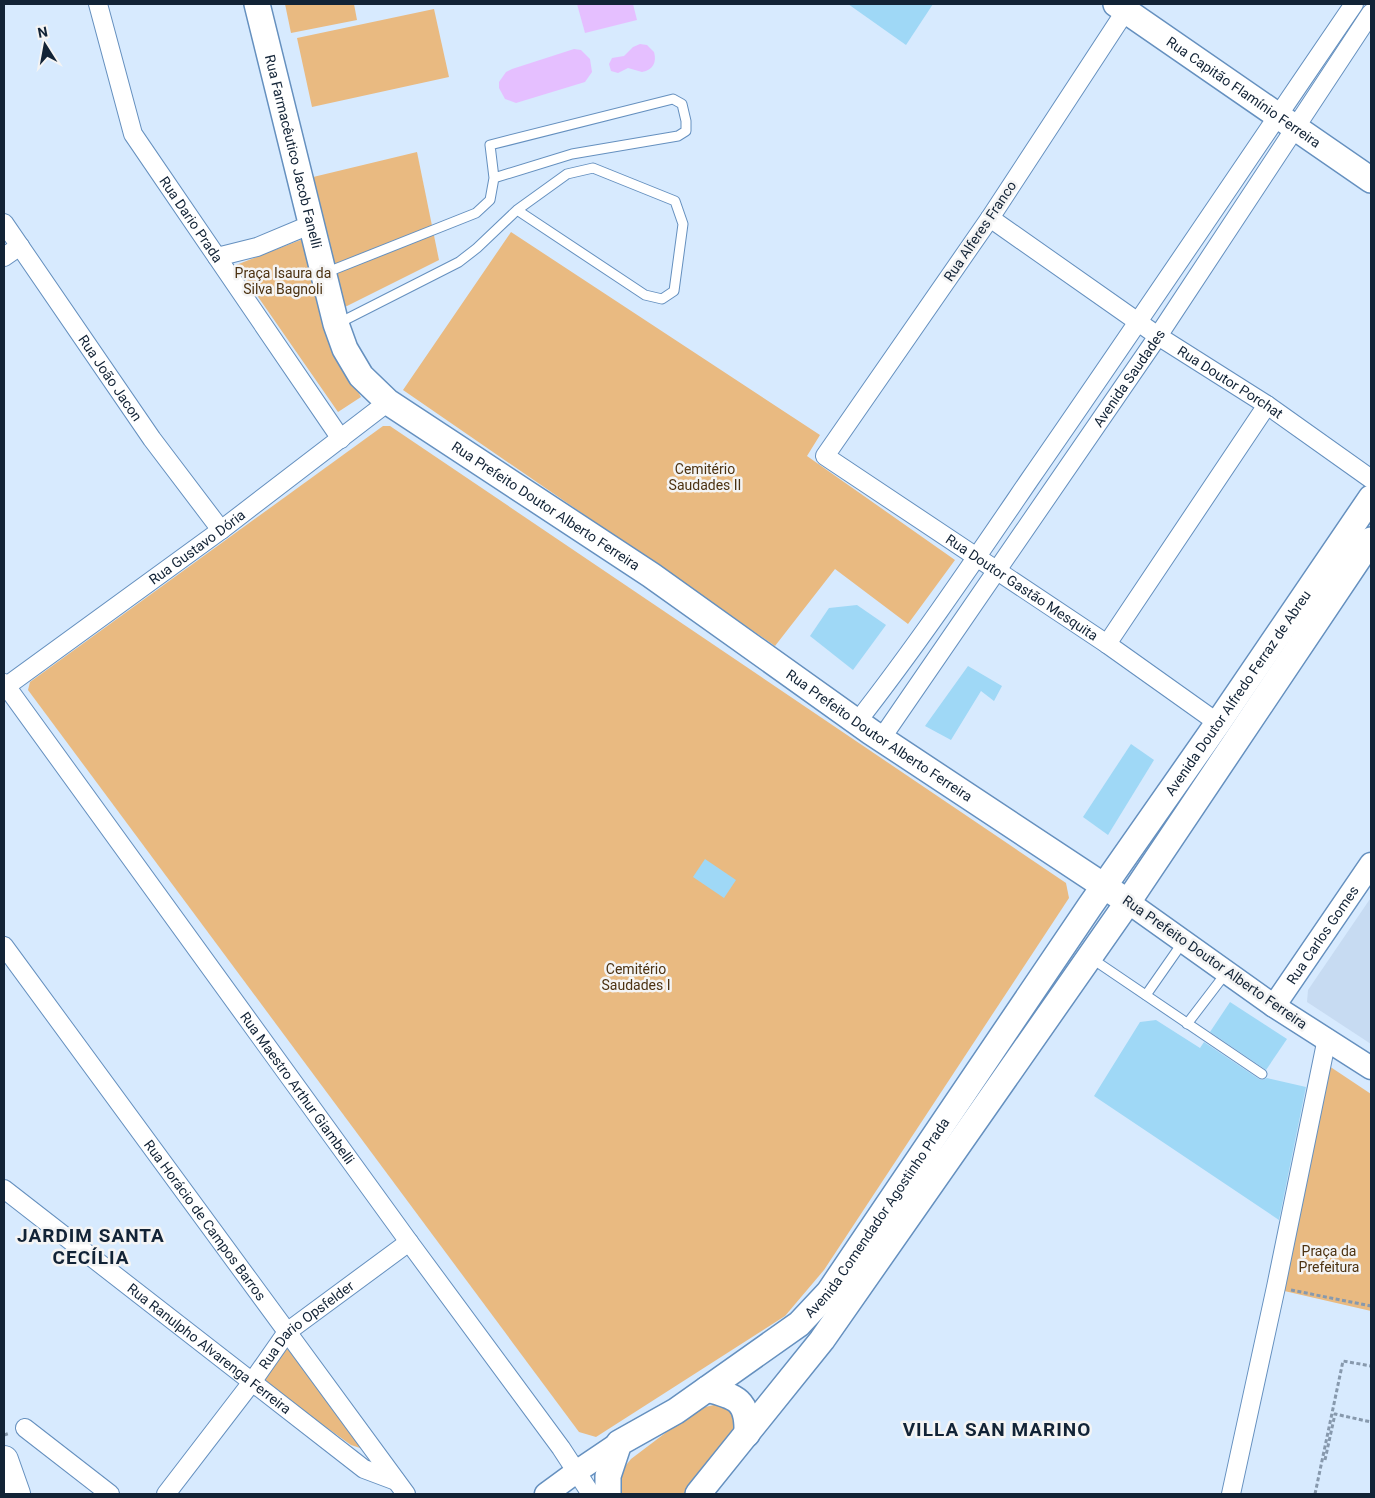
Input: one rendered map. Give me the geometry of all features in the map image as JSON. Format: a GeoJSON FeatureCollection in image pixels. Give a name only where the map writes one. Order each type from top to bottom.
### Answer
{"type":"FeatureCollection","features":[{"type":"Feature","properties":{"kind":"main road","name":"Rua Farmacêutico Jacob Fanelli"},"geometry":{"type":"LineString","coordinates":[[256,4],[336,324],[345,349],[361,376],[388,402]]}},
{"type":"Feature","properties":{"kind":"main road","name":"Rua Capitão Flamínio Ferreira"},"geometry":{"type":"LineString","coordinates":[[1124,6],[1371,180]]}},
{"type":"Feature","properties":{"kind":"main road","name":"Rua Prefeito Doutor Alberto Ferreira"},"geometry":{"type":"LineString","coordinates":[[388,402],[651,575],[881,739],[1128,902]]}},
{"type":"Feature","properties":{"kind":"main road","name":"Avenida Doutor Alfredo Ferraz de Abreu"},"geometry":{"type":"LineString","coordinates":[[1103,887],[1218,724],[1371,498]]}},
{"type":"Feature","properties":{"kind":"main road","name":"Avenida Doutor Alfredo Ferraz de Abreu"},"geometry":{"type":"LineString","coordinates":[[1128,902],[1371,540]]}},
{"type":"Feature","properties":{"kind":"main road","name":"Avenida Comendador Agostinho Prada"},"geometry":{"type":"LineString","coordinates":[[618,1444],[676,1410],[799,1324],[829,1292],[1103,887]]}},
{"type":"Feature","properties":{"kind":"main road","name":"Avenida Comendador Agostinho Prada"},"geometry":{"type":"LineString","coordinates":[[698,1494],[822,1340],[1128,902]]}},
{"type":"Feature","properties":{"kind":"main road"},"geometry":{"type":"LineString","coordinates":[[707,1389],[737,1400],[745,1409],[747,1434]]}},
{"type":"Feature","properties":{"kind":"main road"},"geometry":{"type":"LineString","coordinates":[[608,1494],[608,1476],[618,1444]]}},
{"type":"Feature","properties":{"kind":"main road"},"geometry":{"type":"LineString","coordinates":[[4,1460],[16,1494]]}},
{"type":"Feature","properties":{"kind":"street","name":"Rua Dario Prada"},"geometry":{"type":"LineString","coordinates":[[98,4],[133,134],[341,440]]}},
{"type":"Feature","properties":{"kind":"street","name":"Avenida Saudades"},"geometry":{"type":"LineString","coordinates":[[881,739],[1158,336],[1287,121],[1354,4]]}},
{"type":"Feature","properties":{"kind":"street","name":"Rua Alferes Franco"},"geometry":{"type":"LineString","coordinates":[[825,456],[990,218],[1124,6]]}},
{"type":"Feature","properties":{"kind":"street","name":"Avenida Saudades"},"geometry":{"type":"LineString","coordinates":[[857,722],[877,697],[976,558],[1139,322],[1287,121],[1371,13]]}},
{"type":"Feature","properties":{"kind":"street","name":"Rua Doutor Porchat"},"geometry":{"type":"LineString","coordinates":[[990,218],[1158,336],[1267,405],[1371,479]]}},
{"type":"Feature","properties":{"kind":"street","name":"Rua João Jacon"},"geometry":{"type":"LineString","coordinates":[[4,223],[152,439],[221,530]]}},
{"type":"Feature","properties":{"kind":"street"},"geometry":{"type":"LineString","coordinates":[[217,257],[257,247],[312,224]]}},
{"type":"Feature","properties":{"kind":"street"},"geometry":{"type":"LineString","coordinates":[[4,257],[20,246]]}},
{"type":"Feature","properties":{"kind":"street","name":"Rua Gustavo Dória"},"geometry":{"type":"LineString","coordinates":[[4,686],[221,530],[341,440],[388,402]]}},
{"type":"Feature","properties":{"kind":"street"},"geometry":{"type":"LineString","coordinates":[[1107,644],[1267,405]]}},
{"type":"Feature","properties":{"kind":"street","name":"Rua Doutor Gastão Mesquita"},"geometry":{"type":"LineString","coordinates":[[825,456],[1107,644],[1218,724]]}},
{"type":"Feature","properties":{"kind":"street","name":"Rua Maestro Arthur Giambelli"},"geometry":{"type":"LineString","coordinates":[[4,686],[561,1448],[591,1494]]}},
{"type":"Feature","properties":{"kind":"street","name":"Rua Carlos Gomes"},"geometry":{"type":"LineString","coordinates":[[1274,1006],[1371,864]]}},
{"type":"Feature","properties":{"kind":"street","name":"Rua Prefeito Doutor Alberto Ferreira"},"geometry":{"type":"LineString","coordinates":[[1128,902],[1274,1006],[1327,1038],[1371,1068]]}},
{"type":"Feature","properties":{"kind":"street","name":"Rua Horácio de Campos Barros"},"geometry":{"type":"LineString","coordinates":[[4,946],[401,1488]]}},
{"type":"Feature","properties":{"kind":"street"},"geometry":{"type":"LineString","coordinates":[[1231,1494],[1327,1038]]}},
{"type":"Feature","properties":{"kind":"street","name":"Rua Ranulpho Alvarenga Ferreira"},"geometry":{"type":"LineString","coordinates":[[4,1189],[364,1469],[401,1488]]}},
{"type":"Feature","properties":{"kind":"street","name":"Rua Dario Opsfelder"},"geometry":{"type":"LineString","coordinates":[[166,1494],[252,1382],[287,1332],[409,1242]]}},
{"type":"Feature","properties":{"kind":"street"},"geometry":{"type":"LineString","coordinates":[[25,1428],[110,1494]]}},
{"type":"Feature","properties":{"kind":"street"},"geometry":{"type":"LineString","coordinates":[[546,1494],[618,1444]]}},
{"type":"Feature","properties":{"kind":"lane"},"geometry":{"type":"LineString","coordinates":[[323,273],[476,213],[490,200],[494,178],[490,145],[672,99],[682,104],[686,131],[678,136],[572,154],[494,178]]}},
{"type":"Feature","properties":{"kind":"lane"},"geometry":{"type":"LineString","coordinates":[[336,324],[459,262],[477,248],[517,210],[567,174],[593,168],[675,201],[684,224],[674,291],[662,299],[645,295],[517,210]]}},
{"type":"Feature","properties":{"kind":"lane"},"geometry":{"type":"LineString","coordinates":[[1146,995],[1184,941]]}},
{"type":"Feature","properties":{"kind":"lane"},"geometry":{"type":"LineString","coordinates":[[1089,957],[1262,1074]]}},
{"type":"Feature","properties":{"kind":"lane"},"geometry":{"type":"LineString","coordinates":[[1188,1024],[1227,972]]}},
{"type":"Feature","properties":{"kind":"path"},"geometry":{"type":"LineString","coordinates":[[1276,1287],[1371,1306]]}},
{"type":"Feature","properties":{"kind":"path"},"geometry":{"type":"LineString","coordinates":[[1316,1494],[1344,1361],[1371,1366]]}},
{"type":"Feature","properties":{"kind":"path"},"geometry":{"type":"LineString","coordinates":[[1316,1494],[1335,1414],[1371,1422]]}},
{"type":"Feature","properties":{"kind":"shaded area"},"geometry":{"type":"Polygon","coordinates":[[[577,4],[633,4],[637,20],[585,33],[577,4]]]}},
{"type":"Feature","properties":{"kind":"shaded area"},"geometry":{"type":"Polygon","coordinates":[[[640,44],[647,45],[654,52],[654,62],[651,67],[642,72],[628,68],[618,73],[611,71],[609,64],[612,58],[624,56],[633,47],[640,44]]]}},
{"type":"Feature","properties":{"kind":"shaded area"},"geometry":{"type":"Polygon","coordinates":[[[574,49],[581,50],[590,59],[592,72],[585,82],[516,103],[505,99],[499,88],[499,82],[506,72],[574,49]]]}},
{"type":"Feature","properties":{"kind":"shaded area"},"geometry":{"type":"Polygon","coordinates":[[[1370,899],[1371,1044],[1307,1002],[1308,990],[1370,899]]]}},
{"type":"Feature","properties":{"kind":"green space"},"geometry":{"type":"Polygon","coordinates":[[[285,4],[354,4],[357,20],[291,33],[285,4]]]}},
{"type":"Feature","properties":{"kind":"green space"},"geometry":{"type":"Polygon","coordinates":[[[434,9],[449,77],[312,107],[297,38],[434,9]]]}},
{"type":"Feature","properties":{"kind":"green space"},"geometry":{"type":"Polygon","coordinates":[[[417,152],[439,260],[341,309],[309,178],[417,152]]]}},
{"type":"Feature","properties":{"kind":"green space","name":"Cemitério Saudades II"},"geometry":{"type":"Polygon","coordinates":[[[511,232],[820,435],[807,456],[955,560],[908,624],[835,569],[775,646],[403,390],[511,232]]]}},
{"type":"Feature","properties":{"kind":"green space","name":"Praça Isaura da Silva Bagnoli"},"geometry":{"type":"Polygon","coordinates":[[[303,239],[328,339],[361,397],[338,412],[236,265],[303,239]]]}},
{"type":"Feature","properties":{"kind":"green space","name":"Cemitério Saudades I"},"geometry":{"type":"Polygon","coordinates":[[[383,426],[390,426],[1066,883],[1069,898],[824,1270],[785,1316],[596,1437],[579,1432],[28,690],[30,682],[383,426]]]}},
{"type":"Feature","properties":{"kind":"green space","name":"Praça da Prefeitura"},"geometry":{"type":"Polygon","coordinates":[[[1326,1064],[1371,1094],[1371,1311],[1280,1290],[1326,1064]]]}},
{"type":"Feature","properties":{"kind":"green space"},"geometry":{"type":"Polygon","coordinates":[[[284,1343],[363,1449],[351,1445],[259,1379],[284,1343]]]}},
{"type":"Feature","properties":{"kind":"green space"},"geometry":{"type":"Polygon","coordinates":[[[722,1403],[729,1407],[740,1424],[688,1494],[620,1494],[618,1482],[622,1470],[631,1459],[697,1409],[722,1403]]]}},
{"type":"Feature","properties":{"kind":"building"},"geometry":{"type":"Polygon","coordinates":[[[848,4],[933,4],[906,45],[848,4]]]}},
{"type":"Feature","properties":{"kind":"building"},"geometry":{"type":"Polygon","coordinates":[[[857,605],[886,625],[853,670],[810,636],[829,608],[857,605]]]}},
{"type":"Feature","properties":{"kind":"building"},"geometry":{"type":"Polygon","coordinates":[[[968,666],[1002,686],[994,701],[981,691],[951,740],[925,726],[968,666]]]}},
{"type":"Feature","properties":{"kind":"building"},"geometry":{"type":"Polygon","coordinates":[[[1131,744],[1154,760],[1108,835],[1083,817],[1131,744]]]}},
{"type":"Feature","properties":{"kind":"building"},"geometry":{"type":"Polygon","coordinates":[[[705,859],[736,880],[724,898],[693,877],[705,859]]]}},
{"type":"Feature","properties":{"kind":"building"},"geometry":{"type":"Polygon","coordinates":[[[1230,1002],[1287,1039],[1266,1070],[1210,1032],[1230,1002]]]}},
{"type":"Feature","properties":{"kind":"building"},"geometry":{"type":"Polygon","coordinates":[[[1156,1020],[1200,1048],[1204,1042],[1259,1079],[1267,1078],[1306,1087],[1279,1220],[1094,1096],[1140,1022],[1156,1020]]]}},
{"type":"Feature","properties":{"kind":"district","name":"JARDIM SANTA CECÍLIA"},"geometry":{"type":"Point","coordinates":[91,1246]}},
{"type":"Feature","properties":{"kind":"district","name":"VILLA SAN MARINO"},"geometry":{"type":"Point","coordinates":[997,1429]}}]}
